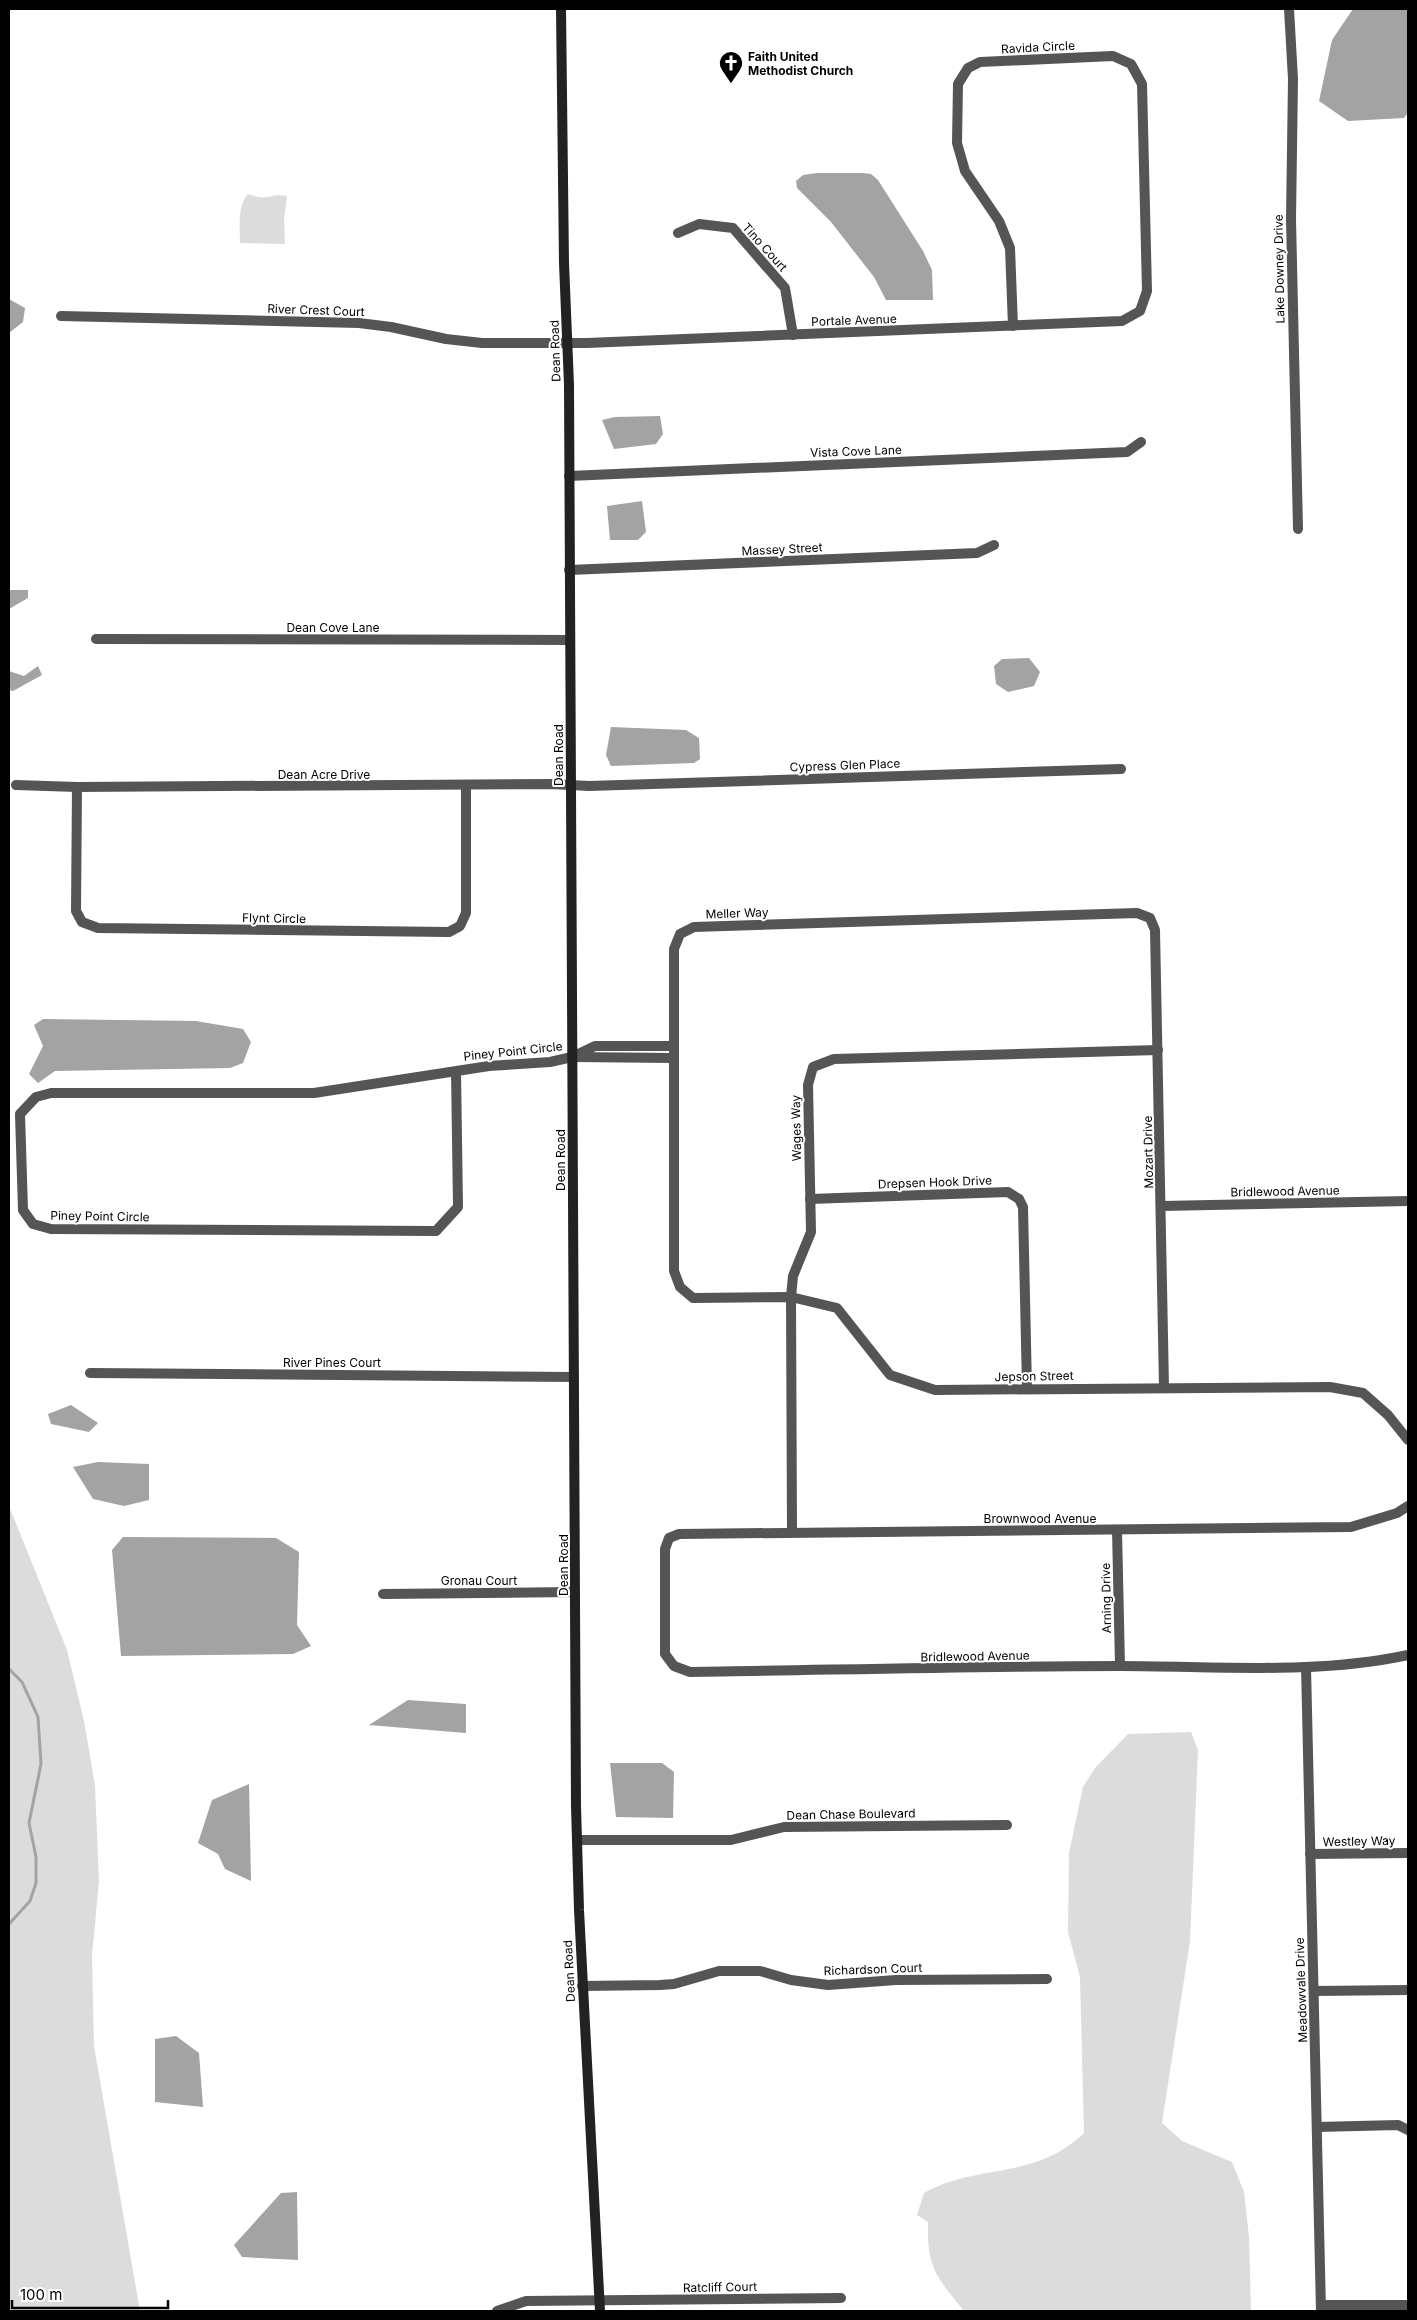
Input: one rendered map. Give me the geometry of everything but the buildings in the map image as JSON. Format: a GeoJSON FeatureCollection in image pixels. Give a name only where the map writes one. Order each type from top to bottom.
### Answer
{"type":"FeatureCollection","features":[{"type":"Feature","properties":{"kind":"main road","name":"Dean Road"},"geometry":{"type":"LineString","coordinates":[[561,9],[564,263],[568,343],[577,1840],[582,1986],[600,2306]]}},
{"type":"Feature","properties":{"kind":"street","name":"Lake Downey Drive"},"geometry":{"type":"LineString","coordinates":[[1289,9],[1293,79],[1291,219],[1298,530]]}},
{"type":"Feature","properties":{"kind":"street","name":"Ravida Circle"},"geometry":{"type":"LineString","coordinates":[[1013,326],[1010,248],[999,221],[965,171],[957,144],[958,84],[968,68],[980,62],[1113,56],[1131,64],[1142,84],[1147,291],[1140,311]]}},
{"type":"Feature","properties":{"kind":"street","name":"Tino Court"},"geometry":{"type":"LineString","coordinates":[[678,233],[699,224],[732,228],[785,288],[793,335]]}},
{"type":"Feature","properties":{"kind":"street","name":"Portale Avenue"},"geometry":{"type":"LineString","coordinates":[[568,343],[1122,322],[1140,311]]}},
{"type":"Feature","properties":{"kind":"street","name":"River Crest Court"},"geometry":{"type":"LineString","coordinates":[[61,316],[359,323],[391,327],[446,340],[482,343],[568,343]]}},
{"type":"Feature","properties":{"kind":"street","name":"Vista Cove Lane"},"geometry":{"type":"LineString","coordinates":[[569,476],[1127,452],[1141,442]]}},
{"type":"Feature","properties":{"kind":"street","name":"Massey Street"},"geometry":{"type":"LineString","coordinates":[[569,570],[977,552],[994,545]]}},
{"type":"Feature","properties":{"kind":"street","name":"Dean Cove Lane"},"geometry":{"type":"LineString","coordinates":[[96,639],[570,640]]}},
{"type":"Feature","properties":{"kind":"street","name":"Cypress Glen Place"},"geometry":{"type":"LineString","coordinates":[[570,785],[1121,768]]}},
{"type":"Feature","properties":{"kind":"street","name":"Dean Acre Drive"},"geometry":{"type":"LineString","coordinates":[[16,785],[78,787],[570,785]]}},
{"type":"Feature","properties":{"kind":"street","name":"Flynt Circle"},"geometry":{"type":"LineString","coordinates":[[78,787],[76,911],[82,922],[98,928],[449,932],[460,926],[466,913],[466,785]]}},
{"type":"Feature","properties":{"kind":"street","name":"Meller Way"},"geometry":{"type":"LineString","coordinates":[[680,1287],[674,1271],[673,1046],[674,949],[680,934],[694,927],[1137,912],[1150,918]]}},
{"type":"Feature","properties":{"kind":"street","name":"Mozart Drive"},"geometry":{"type":"LineString","coordinates":[[1150,918],[1156,930],[1164,1387]]}},
{"type":"Feature","properties":{"kind":"street"},"geometry":{"type":"LineString","coordinates":[[572,1057],[595,1046],[673,1046]]}},
{"type":"Feature","properties":{"kind":"street","name":"Wages Way"},"geometry":{"type":"LineString","coordinates":[[792,1532],[791,1297],[793,1276],[811,1232],[808,1086],[813,1067],[834,1059],[1158,1050]]}},
{"type":"Feature","properties":{"kind":"street"},"geometry":{"type":"LineString","coordinates":[[572,1057],[673,1058]]}},
{"type":"Feature","properties":{"kind":"street","name":"Piney Point Circle"},"geometry":{"type":"LineString","coordinates":[[456,1070],[458,1207],[436,1231],[51,1229],[34,1224],[23,1210],[20,1114],[36,1097],[51,1093],[314,1093],[456,1070],[501,1064],[550,1062],[572,1057]]}},
{"type":"Feature","properties":{"kind":"street","name":"Drepsen Hook Drive"},"geometry":{"type":"LineString","coordinates":[[810,1199],[1008,1192],[1018,1199],[1023,1207],[1027,1388]]}},
{"type":"Feature","properties":{"kind":"street","name":"Bridlewood Avenue"},"geometry":{"type":"LineString","coordinates":[[1162,1206],[1408,1201]]}},
{"type":"Feature","properties":{"kind":"street","name":"Jepson Street"},"geometry":{"type":"LineString","coordinates":[[680,1287],[694,1298],[791,1297],[837,1308],[890,1375],[935,1390],[1330,1387],[1363,1393],[1388,1415],[1408,1440]]}},
{"type":"Feature","properties":{"kind":"street","name":"River Pines Court"},"geometry":{"type":"LineString","coordinates":[[90,1373],[574,1377]]}},
{"type":"Feature","properties":{"kind":"street","name":"Brownwood Avenue"},"geometry":{"type":"LineString","coordinates":[[669,1538],[679,1534],[792,1532],[1351,1527],[1396,1514],[1408,1506]]}},
{"type":"Feature","properties":{"kind":"street","name":"Arning Drive"},"geometry":{"type":"LineString","coordinates":[[1116,1530],[1120,1666]]}},
{"type":"Feature","properties":{"kind":"street","name":"Bridlewood Avenue"},"geometry":{"type":"LineString","coordinates":[[669,1538],[665,1549],[666,1654],[674,1666],[690,1672],[1120,1666],[1306,1667],[1372,1662],[1408,1655]]}},
{"type":"Feature","properties":{"kind":"street","name":"Gronau Court"},"geometry":{"type":"LineString","coordinates":[[382,1594],[575,1592]]}},
{"type":"Feature","properties":{"kind":"street","name":"Meadowvale Drive"},"geometry":{"type":"LineString","coordinates":[[1306,1667],[1321,2308]]}},
{"type":"Feature","properties":{"kind":"street","name":"Dean Chase Boulevard"},"geometry":{"type":"LineString","coordinates":[[577,1840],[732,1840],[784,1827],[1007,1825]]}},
{"type":"Feature","properties":{"kind":"street","name":"Westley Way"},"geometry":{"type":"LineString","coordinates":[[1310,1854],[1408,1853]]}},
{"type":"Feature","properties":{"kind":"street","name":"Richardson Court"},"geometry":{"type":"LineString","coordinates":[[582,1986],[674,1984],[719,1971],[760,1971],[791,1980],[828,1985],[896,1980],[1047,1979]]}},
{"type":"Feature","properties":{"kind":"street"},"geometry":{"type":"LineString","coordinates":[[1314,1991],[1408,1990]]}},
{"type":"Feature","properties":{"kind":"street"},"geometry":{"type":"LineString","coordinates":[[1317,2127],[1398,2125],[1408,2130]]}},
{"type":"Feature","properties":{"kind":"street","name":"Ratcliff Court"},"geometry":{"type":"LineString","coordinates":[[497,2311],[526,2301],[600,2306],[842,2298]]}},
{"type":"Feature","properties":{"kind":"street"},"geometry":{"type":"LineString","coordinates":[[1321,2308],[1408,2305]]}},
{"type":"Feature","properties":{"kind":"shaded area"},"geometry":{"type":"Polygon","coordinates":[[[1353,9],[1408,9],[1408,113],[1404,118],[1348,121],[1319,101],[1332,40],[1353,9]]]}},
{"type":"Feature","properties":{"kind":"shaded area"},"geometry":{"type":"Polygon","coordinates":[[[817,173],[863,173],[871,174],[878,180],[923,251],[932,270],[933,300],[886,300],[874,277],[831,222],[797,188],[796,181],[803,175],[817,173]]]}},
{"type":"Feature","properties":{"kind":"shaded area"},"geometry":{"type":"Polygon","coordinates":[[[248,194],[260,197],[287,196],[284,220],[285,244],[240,243],[241,211],[244,199],[248,194]]]}},
{"type":"Feature","properties":{"kind":"shaded area"},"geometry":{"type":"Polygon","coordinates":[[[9,299],[25,308],[23,322],[9,333],[9,299]]]}},
{"type":"Feature","properties":{"kind":"shaded area"},"geometry":{"type":"Polygon","coordinates":[[[660,416],[663,434],[656,444],[614,449],[602,420],[615,417],[660,416]]]}},
{"type":"Feature","properties":{"kind":"shaded area"},"geometry":{"type":"Polygon","coordinates":[[[642,501],[646,532],[638,540],[610,540],[607,506],[642,501]]]}},
{"type":"Feature","properties":{"kind":"shaded area"},"geometry":{"type":"Polygon","coordinates":[[[9,590],[28,590],[28,598],[9,609],[9,590]]]}},
{"type":"Feature","properties":{"kind":"shaded area"},"geometry":{"type":"Polygon","coordinates":[[[1029,658],[1040,672],[1034,686],[1008,692],[996,684],[994,666],[1002,659],[1029,658]]]}},
{"type":"Feature","properties":{"kind":"shaded area"},"geometry":{"type":"Polygon","coordinates":[[[38,666],[42,675],[13,691],[9,690],[9,671],[24,676],[38,666]]]}},
{"type":"Feature","properties":{"kind":"shaded area"},"geometry":{"type":"Polygon","coordinates":[[[611,727],[686,730],[699,738],[700,759],[694,763],[611,766],[606,755],[611,727]]]}},
{"type":"Feature","properties":{"kind":"shaded area"},"geometry":{"type":"Polygon","coordinates":[[[43,1019],[196,1021],[243,1029],[251,1042],[243,1063],[230,1068],[55,1071],[38,1083],[29,1074],[43,1046],[34,1025],[43,1019]]]}},
{"type":"Feature","properties":{"kind":"shaded area"},"geometry":{"type":"Polygon","coordinates":[[[71,1405],[98,1423],[89,1432],[51,1424],[48,1414],[71,1405]]]}},
{"type":"Feature","properties":{"kind":"shaded area"},"geometry":{"type":"Polygon","coordinates":[[[98,1462],[149,1464],[149,1500],[124,1506],[93,1499],[73,1467],[98,1462]]]}},
{"type":"Feature","properties":{"kind":"shaded area"},"geometry":{"type":"Polygon","coordinates":[[[9,1506],[67,1650],[84,1721],[95,1786],[99,1881],[92,1956],[94,2046],[140,2311],[9,2311],[9,1506]]]}},
{"type":"Feature","properties":{"kind":"shaded area"},"geometry":{"type":"Polygon","coordinates":[[[123,1537],[276,1538],[299,1552],[297,1625],[311,1646],[293,1654],[121,1656],[112,1550],[123,1537]]]}},
{"type":"Feature","properties":{"kind":"shaded area"},"geometry":{"type":"Polygon","coordinates":[[[408,1700],[466,1704],[466,1733],[369,1725],[408,1700]]]}},
{"type":"Feature","properties":{"kind":"shaded area"},"geometry":{"type":"Polygon","coordinates":[[[1191,1732],[1198,1750],[1190,1941],[1162,2123],[1182,2141],[1232,2162],[1244,2192],[1249,2237],[1251,2311],[964,2311],[946,2289],[935,2271],[929,2251],[928,2222],[917,2215],[924,2193],[964,2178],[1005,2170],[1045,2158],[1065,2148],[1084,2133],[1080,1977],[1068,1932],[1069,1853],[1083,1787],[1095,1768],[1128,1734],[1191,1732]]]}},
{"type":"Feature","properties":{"kind":"shaded area"},"geometry":{"type":"Polygon","coordinates":[[[610,1763],[662,1763],[674,1772],[673,1818],[616,1817],[610,1763]]]}},
{"type":"Feature","properties":{"kind":"shaded area"},"geometry":{"type":"Polygon","coordinates":[[[249,1784],[251,1881],[225,1869],[218,1854],[198,1843],[212,1800],[249,1784]]]}},
{"type":"Feature","properties":{"kind":"shaded area"},"geometry":{"type":"Polygon","coordinates":[[[176,2036],[199,2053],[203,2107],[155,2102],[155,2039],[176,2036]]]}},
{"type":"Feature","properties":{"kind":"shaded area"},"geometry":{"type":"Polygon","coordinates":[[[297,2192],[298,2260],[242,2257],[234,2245],[281,2193],[297,2192]]]}},
{"type":"Feature","properties":{"kind":"waterway"},"geometry":{"type":"LineString","coordinates":[[9,1669],[22,1682],[38,1717],[41,1764],[29,1823],[36,1857],[36,1883],[30,1901],[9,1924]]}},
{"type":"Feature","properties":{"kind":"place","name":"Faith United Methodist Church"},"geometry":{"type":"Point","coordinates":[731,84]}}]}
